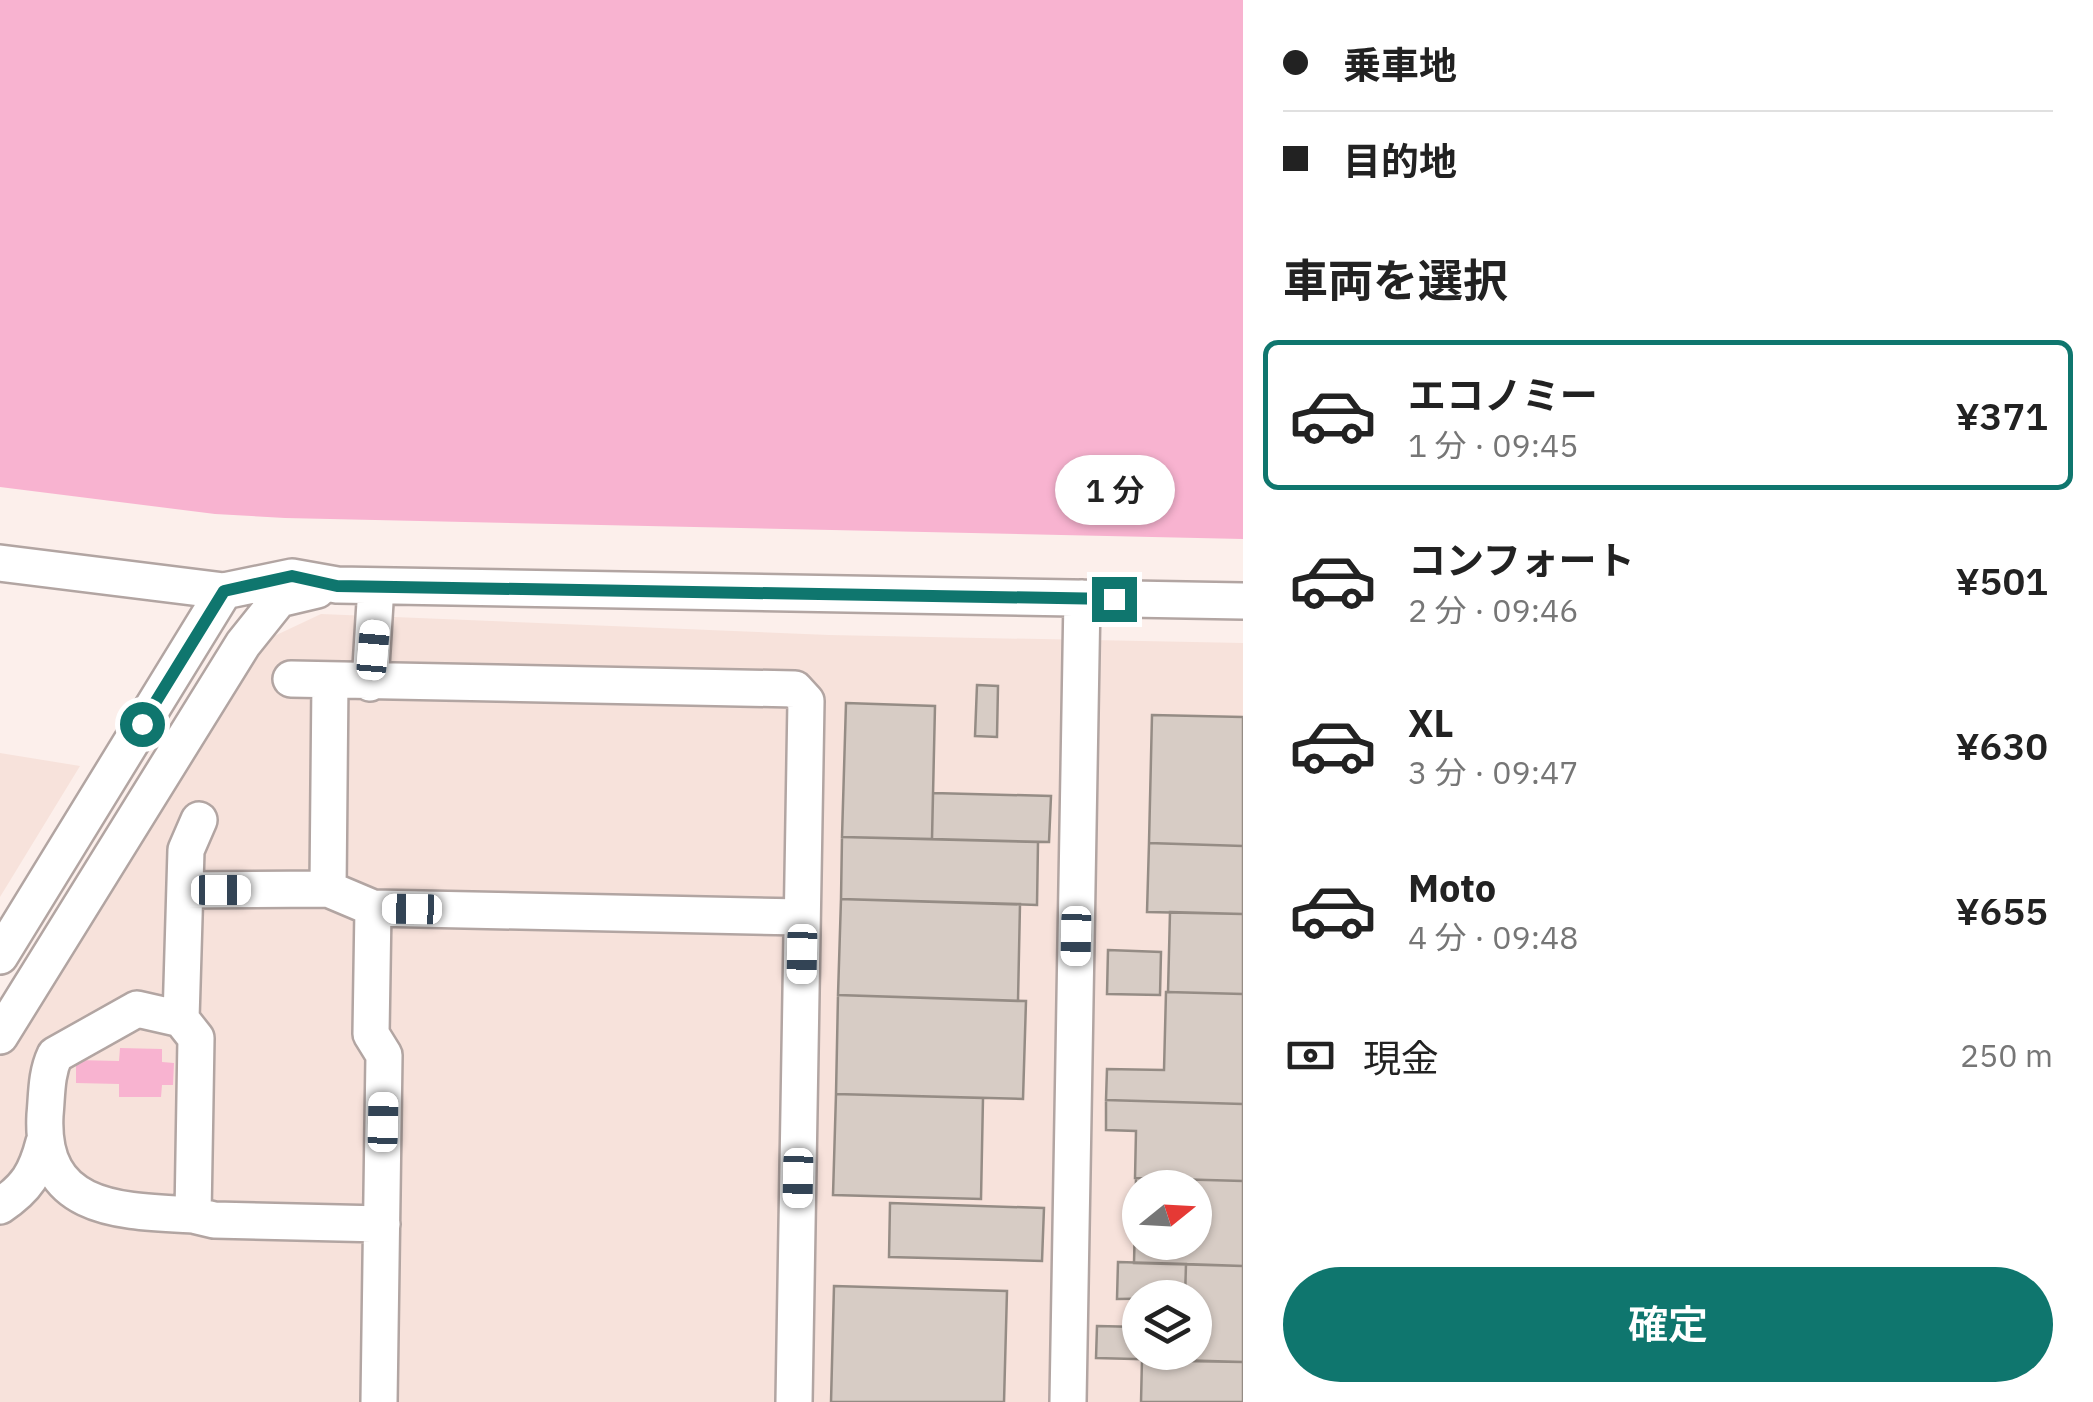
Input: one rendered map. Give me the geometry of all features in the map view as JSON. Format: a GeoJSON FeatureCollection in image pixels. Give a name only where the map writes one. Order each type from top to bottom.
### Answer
{"type":"FeatureCollection","features":[{"type":"Feature","properties":{"kind":"street"},"geometry":{"type":"LineString","coordinates":[[0,562],[224,591],[292,576],[337,586],[1243,601]]}},
{"type":"Feature","properties":{"kind":"street"},"geometry":{"type":"LineString","coordinates":[[0,1036],[243,644],[279,599],[337,586]]}},
{"type":"Feature","properties":{"kind":"street"},"geometry":{"type":"LineString","coordinates":[[370,683],[376,586]]}},
{"type":"Feature","properties":{"kind":"street"},"geometry":{"type":"LineString","coordinates":[[0,956],[224,591]]}},
{"type":"Feature","properties":{"kind":"street"},"geometry":{"type":"LineString","coordinates":[[1068,1402],[1082,598]]}},
{"type":"Feature","properties":{"kind":"street"},"geometry":{"type":"LineString","coordinates":[[292,680],[794,689],[806,701],[794,1402]]}},
{"type":"Feature","properties":{"kind":"street"},"geometry":{"type":"LineString","coordinates":[[328,889],[330,680]]}},
{"type":"Feature","properties":{"kind":"street"},"geometry":{"type":"LineString","coordinates":[[194,1215],[198,1047],[181,1020],[186,850],[199,820]]}},
{"type":"Feature","properties":{"kind":"street"},"geometry":{"type":"LineString","coordinates":[[186,890],[328,889],[373,908],[802,917]]}},
{"type":"Feature","properties":{"kind":"street"},"geometry":{"type":"LineString","coordinates":[[373,908],[370,1034],[384,1055],[379,1402]]}},
{"type":"Feature","properties":{"kind":"street"},"geometry":{"type":"LineString","coordinates":[[0,1206],[23,1191],[37,1169],[44,1142],[48,1068],[54,1054],[137,1009],[181,1020]]}},
{"type":"Feature","properties":{"kind":"street"},"geometry":{"type":"LineString","coordinates":[[44,1142],[55,1176],[64,1186],[103,1206],[214,1220],[382,1224]]}},
{"type":"Feature","properties":{"kind":"shaded area"},"geometry":{"type":"Polygon","coordinates":[[[0,0],[1243,0],[1243,539],[285,518],[215,514],[0,487],[0,0]]]}},
{"type":"Feature","properties":{"kind":"shaded area"},"geometry":{"type":"Polygon","coordinates":[[[321,614],[829,635],[1243,643],[1243,1402],[0,1402],[0,1053],[251,647],[321,614]]]}},
{"type":"Feature","properties":{"kind":"shaded area"},"geometry":{"type":"Polygon","coordinates":[[[0,753],[80,766],[0,897],[0,753]]]}},
{"type":"Feature","properties":{"kind":"shaded area"},"geometry":{"type":"Polygon","coordinates":[[[120,1048],[162,1049],[162,1062],[174,1063],[173,1085],[162,1085],[161,1097],[119,1097],[119,1084],[76,1083],[76,1060],[119,1061],[120,1048]]]}},
{"type":"Feature","properties":{"kind":"building"},"geometry":{"type":"Polygon","coordinates":[[[977,685],[998,686],[997,737],[975,736],[977,685]]]}},
{"type":"Feature","properties":{"kind":"building"},"geometry":{"type":"Polygon","coordinates":[[[846,703],[935,706],[932,839],[842,837],[846,703]]]}},
{"type":"Feature","properties":{"kind":"building"},"geometry":{"type":"Polygon","coordinates":[[[1152,715],[1243,717],[1243,846],[1149,843],[1152,715]]]}},
{"type":"Feature","properties":{"kind":"building"},"geometry":{"type":"Polygon","coordinates":[[[933,793],[1051,796],[1049,842],[932,839],[933,793]]]}},
{"type":"Feature","properties":{"kind":"building"},"geometry":{"type":"Polygon","coordinates":[[[842,837],[1038,842],[1037,905],[841,899],[842,837]]]}},
{"type":"Feature","properties":{"kind":"building"},"geometry":{"type":"Polygon","coordinates":[[[1149,843],[1243,846],[1243,914],[1147,912],[1149,843]]]}},
{"type":"Feature","properties":{"kind":"building"},"geometry":{"type":"Polygon","coordinates":[[[841,899],[1020,904],[1018,1001],[838,995],[841,899]]]}},
{"type":"Feature","properties":{"kind":"building"},"geometry":{"type":"Polygon","coordinates":[[[1170,912],[1243,914],[1243,994],[1168,992],[1170,912]]]}},
{"type":"Feature","properties":{"kind":"building"},"geometry":{"type":"Polygon","coordinates":[[[1108,950],[1161,952],[1160,995],[1107,994],[1108,950]]]}},
{"type":"Feature","properties":{"kind":"building"},"geometry":{"type":"Polygon","coordinates":[[[1166,992],[1243,994],[1243,1104],[1106,1100],[1107,1069],[1164,1070],[1166,992]]]}},
{"type":"Feature","properties":{"kind":"building"},"geometry":{"type":"Polygon","coordinates":[[[838,995],[1026,1001],[1023,1099],[836,1094],[838,995]]]}},
{"type":"Feature","properties":{"kind":"building"},"geometry":{"type":"Polygon","coordinates":[[[836,1094],[983,1098],[981,1199],[833,1195],[836,1094]]]}},
{"type":"Feature","properties":{"kind":"building"},"geometry":{"type":"Polygon","coordinates":[[[1106,1100],[1243,1104],[1243,1181],[1212,1180],[1212,1170],[1135,1170],[1136,1131],[1106,1130],[1106,1100]]]}},
{"type":"Feature","properties":{"kind":"building"},"geometry":{"type":"Polygon","coordinates":[[[1212,1180],[1243,1181],[1243,1266],[1134,1260],[1212,1260],[1212,1180]]]}},
{"type":"Feature","properties":{"kind":"building"},"geometry":{"type":"Polygon","coordinates":[[[890,1203],[1044,1208],[1042,1261],[889,1257],[890,1203]]]}},
{"type":"Feature","properties":{"kind":"building"},"geometry":{"type":"Polygon","coordinates":[[[1118,1262],[1186,1264],[1186,1280],[1122,1280],[1122,1299],[1117,1299],[1118,1262]]]}},
{"type":"Feature","properties":{"kind":"building"},"geometry":{"type":"Polygon","coordinates":[[[1186,1264],[1243,1266],[1243,1362],[1212,1361],[1212,1280],[1186,1280],[1186,1264]]]}},
{"type":"Feature","properties":{"kind":"building"},"geometry":{"type":"Polygon","coordinates":[[[834,1286],[1007,1291],[1004,1402],[831,1402],[834,1286]]]}},
{"type":"Feature","properties":{"kind":"building"},"geometry":{"type":"Polygon","coordinates":[[[1097,1326],[1122,1327],[1122,1359],[1096,1358],[1097,1326]]]}},
{"type":"Feature","properties":{"kind":"building"},"geometry":{"type":"Polygon","coordinates":[[[1212,1361],[1243,1362],[1243,1402],[1141,1402],[1142,1370],[1212,1370],[1212,1361]]]}},
{"type":"Feature","properties":{"kind":"route"},"geometry":{"type":"LineString","coordinates":[[142,724],[224,591],[292,576],[337,586],[1114,599]]}}]}
